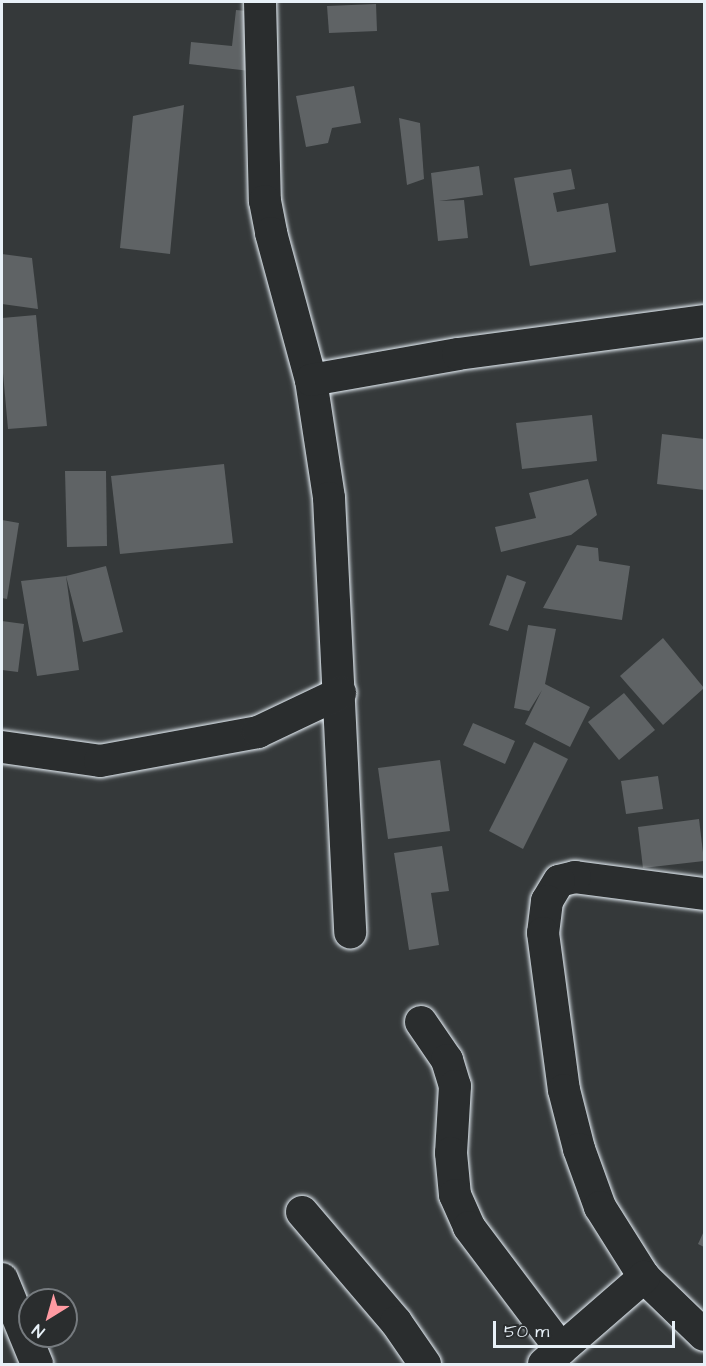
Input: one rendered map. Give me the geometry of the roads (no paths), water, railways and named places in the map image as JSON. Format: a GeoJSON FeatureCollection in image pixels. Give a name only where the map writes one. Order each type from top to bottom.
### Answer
{"type":"FeatureCollection","features":[{"type":"Feature","properties":{"kind":"street"},"geometry":{"type":"LineString","coordinates":[[260,2],[266,201],[271,233],[311,380],[328,498],[350,932]]}},
{"type":"Feature","properties":{"kind":"street"},"geometry":{"type":"LineString","coordinates":[[311,380],[458,354],[705,321]]}},
{"type":"Feature","properties":{"kind":"street"},"geometry":{"type":"LineString","coordinates":[[2,747],[100,761],[258,732],[339,693]]}},
{"type":"Feature","properties":{"kind":"street"},"geometry":{"type":"LineString","coordinates":[[705,894],[574,877],[559,882],[547,901],[543,933],[564,1090],[579,1149],[600,1208],[644,1277],[705,1335]]}},
{"type":"Feature","properties":{"kind":"street"},"geometry":{"type":"LineString","coordinates":[[421,1022],[447,1060],[455,1086],[452,1153],[455,1195],[469,1227],[552,1357],[644,1277]]}},
{"type":"Feature","properties":{"kind":"street"},"geometry":{"type":"LineString","coordinates":[[302,1212],[396,1322],[425,1365]]}},
{"type":"Feature","properties":{"kind":"street"},"geometry":{"type":"LineString","coordinates":[[2,1279],[36,1365]]}}]}
